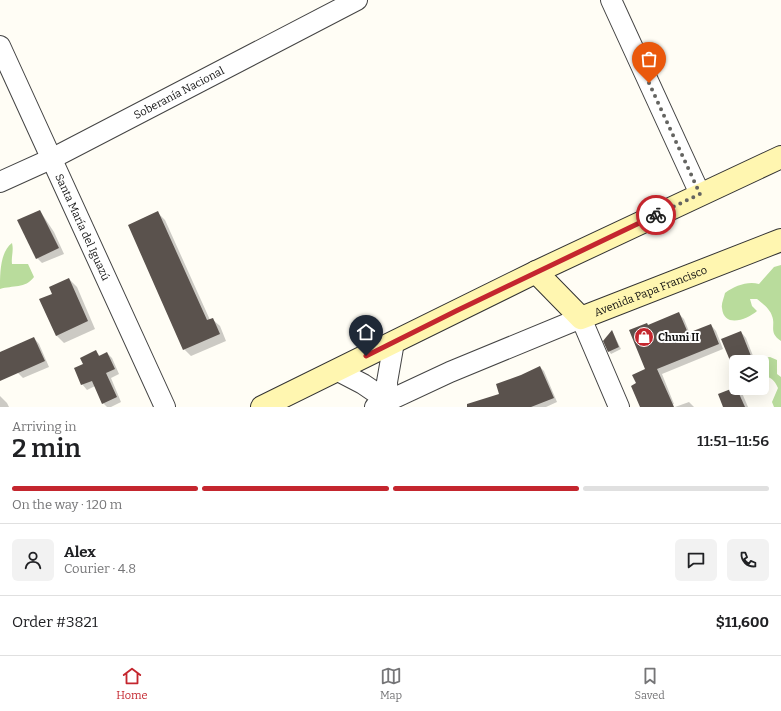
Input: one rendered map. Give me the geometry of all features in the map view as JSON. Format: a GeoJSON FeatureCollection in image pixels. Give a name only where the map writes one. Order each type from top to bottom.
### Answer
{"type":"FeatureCollection","features":[{"type":"Feature","properties":{"kind":"main road"},"geometry":{"type":"LineString","coordinates":[[262,407],[338,371],[536,272],[781,157]]}},
{"type":"Feature","properties":{"kind":"main road","name":"Avenida Papa Francisco"},"geometry":{"type":"LineString","coordinates":[[536,272],[581,318],[781,240]]}},
{"type":"Feature","properties":{"kind":"street","name":"Soberanía Nacional"},"geometry":{"type":"LineString","coordinates":[[0,182],[53,158],[357,0]]}},
{"type":"Feature","properties":{"kind":"street"},"geometry":{"type":"LineString","coordinates":[[611,0],[700,194]]}},
{"type":"Feature","properties":{"kind":"street","name":"Santa María del Iguazú"},"geometry":{"type":"LineString","coordinates":[[0,46],[53,158],[165,407]]}},
{"type":"Feature","properties":{"kind":"street"},"geometry":{"type":"LineString","coordinates":[[384,405],[450,372],[581,318],[619,407]]}},
{"type":"Feature","properties":{"kind":"street"},"geometry":{"type":"LineString","coordinates":[[384,405],[394,342]]}},
{"type":"Feature","properties":{"kind":"street"},"geometry":{"type":"LineString","coordinates":[[338,371],[363,384],[384,405]]}},
{"type":"Feature","properties":{"kind":"green space"},"geometry":{"type":"Polygon","coordinates":[[[12,243],[12,264],[28,264],[34,277],[23,285],[0,289],[3,257],[8,247],[12,243]]]}},
{"type":"Feature","properties":{"kind":"green space"},"geometry":{"type":"Polygon","coordinates":[[[781,265],[781,341],[773,332],[773,319],[770,311],[757,299],[750,299],[752,306],[757,311],[748,317],[737,320],[727,318],[724,314],[722,303],[725,293],[741,285],[750,283],[759,284],[774,267],[781,265]]]}},
{"type":"Feature","properties":{"kind":"green space"},"geometry":{"type":"Polygon","coordinates":[[[769,357],[777,360],[777,374],[781,377],[781,407],[774,407],[772,402],[778,388],[774,381],[769,378],[769,357]]]}},
{"type":"Feature","properties":{"kind":"building"},"geometry":{"type":"Polygon","coordinates":[[[40,210],[59,248],[36,259],[17,220],[40,210]]]}},
{"type":"Feature","properties":{"kind":"building"},"geometry":{"type":"Polygon","coordinates":[[[158,211],[207,320],[213,318],[220,334],[183,350],[128,225],[158,211]]]}},
{"type":"Feature","properties":{"kind":"building"},"geometry":{"type":"Polygon","coordinates":[[[69,278],[88,321],[56,336],[39,299],[52,294],[49,287],[69,278]]]}},
{"type":"Feature","properties":{"kind":"building"},"geometry":{"type":"Polygon","coordinates":[[[679,312],[688,333],[711,324],[719,344],[657,369],[674,407],[640,407],[631,386],[636,383],[632,375],[645,369],[629,330],[647,323],[648,325],[679,312]]]}},
{"type":"Feature","properties":{"kind":"building"},"geometry":{"type":"Polygon","coordinates":[[[612,330],[619,347],[608,352],[603,341],[612,330]]]}},
{"type":"Feature","properties":{"kind":"building"},"geometry":{"type":"Polygon","coordinates":[[[741,331],[751,355],[729,355],[729,358],[721,339],[741,331]]]}},
{"type":"Feature","properties":{"kind":"building"},"geometry":{"type":"Polygon","coordinates":[[[34,337],[45,361],[0,381],[0,352],[34,337]]]}},
{"type":"Feature","properties":{"kind":"building"},"geometry":{"type":"Polygon","coordinates":[[[96,350],[99,356],[107,352],[115,369],[106,373],[117,397],[102,404],[92,381],[81,385],[74,368],[83,364],[80,358],[96,350]]]}},
{"type":"Feature","properties":{"kind":"building"},"geometry":{"type":"Polygon","coordinates":[[[540,366],[554,398],[531,407],[467,407],[467,404],[499,394],[496,384],[540,366]]]}},
{"type":"Feature","properties":{"kind":"building"},"geometry":{"type":"Polygon","coordinates":[[[729,390],[729,395],[740,395],[745,407],[723,407],[718,394],[729,390]]]}},
{"type":"Feature","properties":{"kind":"way so far"},"geometry":{"type":"LineString","coordinates":[[649,83],[700,194],[656,215]]}},
{"type":"Feature","properties":{"kind":"place","name":"Chuni II"},"geometry":{"type":"Point","coordinates":[644,337]}},
{"type":"Feature","properties":{"kind":"route"},"geometry":{"type":"LineString","coordinates":[[366,356],[536,272],[656,215]]}}]}
